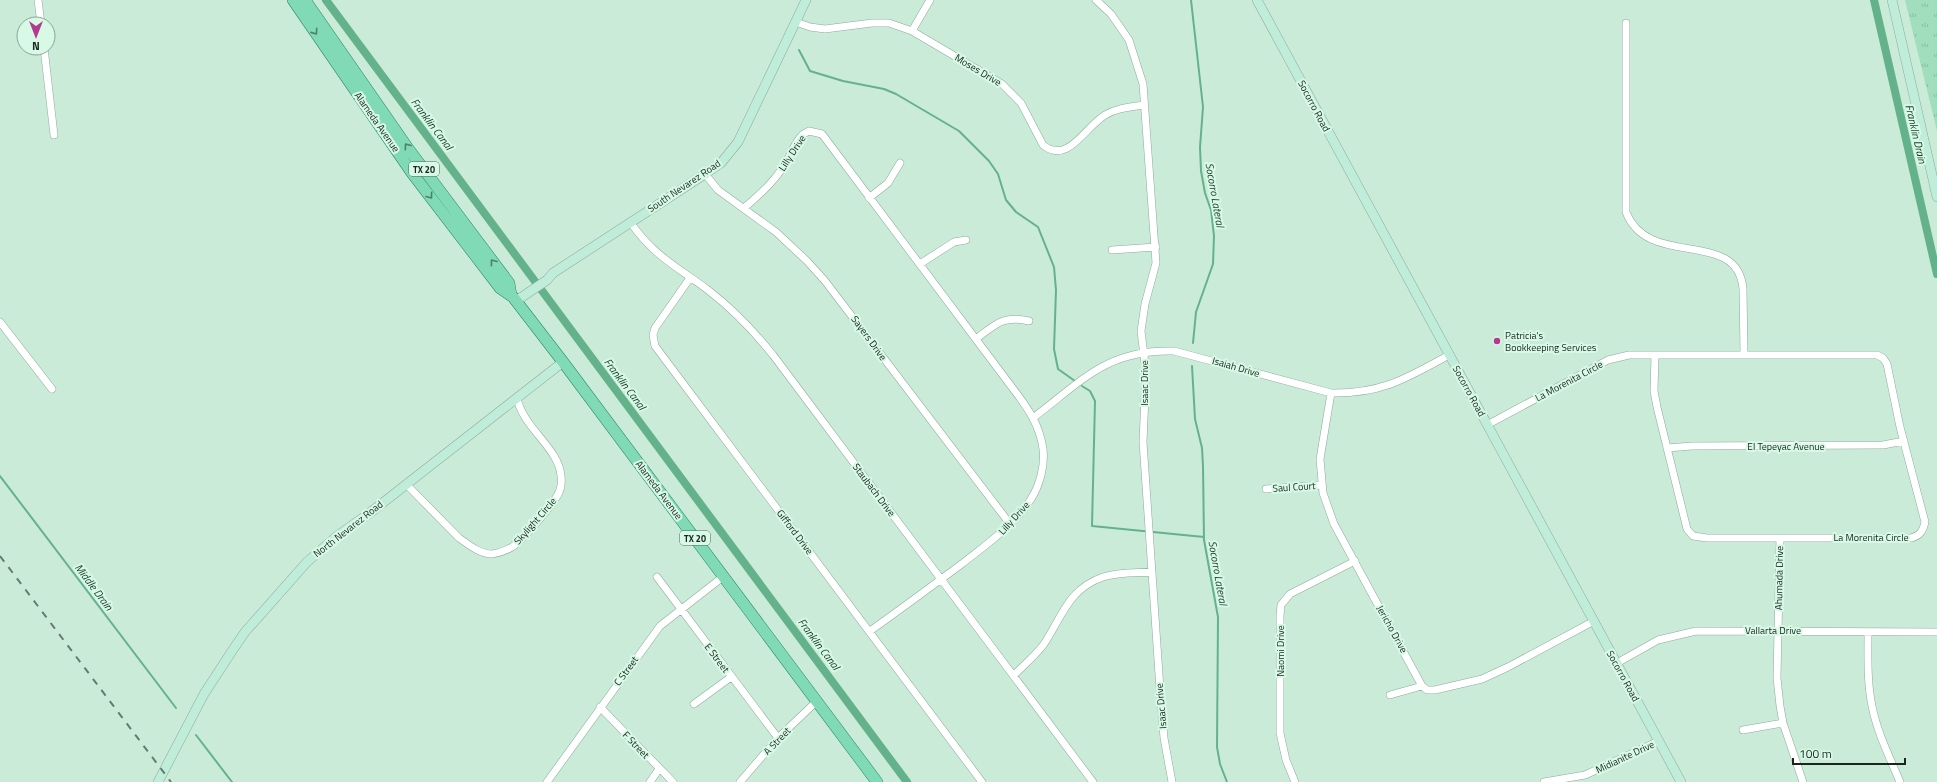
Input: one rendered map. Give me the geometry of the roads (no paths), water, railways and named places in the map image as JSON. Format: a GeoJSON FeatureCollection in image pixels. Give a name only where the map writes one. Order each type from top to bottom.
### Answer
{"type":"FeatureCollection","features":[{"type":"Feature","properties":{"kind":"main road","name":"Alameda Avenue"},"geometry":{"type":"LineString","coordinates":[[293,0],[412,173],[500,288],[517,298]]}},
{"type":"Feature","properties":{"kind":"main road","name":"Alameda Avenue"},"geometry":{"type":"LineString","coordinates":[[305,0],[408,147],[508,283],[562,362],[724,576],[877,782]]}},
{"type":"Feature","properties":{"kind":"street"},"geometry":{"type":"LineString","coordinates":[[38,0],[40,16]]}},
{"type":"Feature","properties":{"kind":"street","name":"South Nevarez Road"},"geometry":{"type":"LineString","coordinates":[[517,298],[545,281],[553,273],[721,163],[738,142],[806,0]]}},
{"type":"Feature","properties":{"kind":"street"},"geometry":{"type":"LineString","coordinates":[[912,31],[930,0]]}},
{"type":"Feature","properties":{"kind":"street","name":"Isaac Drive"},"geometry":{"type":"LineString","coordinates":[[1096,0],[1110,14],[1129,40],[1141,74],[1156,247],[1156,263],[1142,320],[1141,331],[1146,372],[1143,442],[1164,738],[1172,782]]}},
{"type":"Feature","properties":{"kind":"street","name":"Socorro Road"},"geometry":{"type":"LineString","coordinates":[[1257,0],[1681,782]]}},
{"type":"Feature","properties":{"kind":"street"},"geometry":{"type":"LineString","coordinates":[[1892,0],[1937,197]]}},
{"type":"Feature","properties":{"kind":"street","name":"Moses Drive"},"geometry":{"type":"LineString","coordinates":[[796,22],[810,27],[825,29],[884,23],[912,31],[1002,84],[1021,103],[1043,145],[1049,150],[1055,152],[1065,151],[1101,118],[1110,113],[1123,108],[1144,105]]}},
{"type":"Feature","properties":{"kind":"street"},"geometry":{"type":"LineString","coordinates":[[1626,23],[1626,212],[1630,223],[1647,239],[1712,253],[1725,258],[1737,269],[1742,280],[1744,355]]}},
{"type":"Feature","properties":{"kind":"street"},"geometry":{"type":"LineString","coordinates":[[45,56],[54,135]]}},
{"type":"Feature","properties":{"kind":"street","name":"Lilly Drive"},"geometry":{"type":"LineString","coordinates":[[744,208],[769,187],[787,161],[800,137],[809,131],[817,132],[828,140],[869,198],[1021,399],[1040,434],[1043,450],[1042,468],[1034,493],[1010,524],[996,538],[870,631]]}},
{"type":"Feature","properties":{"kind":"street"},"geometry":{"type":"LineString","coordinates":[[869,198],[888,183],[900,163]]}},
{"type":"Feature","properties":{"kind":"street","name":"Sayers Drive"},"geometry":{"type":"LineString","coordinates":[[705,174],[721,193],[776,232],[807,261],[825,281],[1010,524]]}},
{"type":"Feature","properties":{"kind":"street","name":"Staubach Drive"},"geometry":{"type":"LineString","coordinates":[[630,222],[664,260],[730,308],[750,328],[1014,674],[1093,782]]}},
{"type":"Feature","properties":{"kind":"street"},"geometry":{"type":"LineString","coordinates":[[920,264],[954,242],[966,240]]}},
{"type":"Feature","properties":{"kind":"street"},"geometry":{"type":"LineString","coordinates":[[1112,250],[1156,247]]}},
{"type":"Feature","properties":{"kind":"street","name":"Gifford Drive"},"geometry":{"type":"LineString","coordinates":[[690,278],[655,328],[653,334],[655,346],[982,782]]}},
{"type":"Feature","properties":{"kind":"street"},"geometry":{"type":"LineString","coordinates":[[976,339],[1000,321],[1009,318],[1029,321]]}},
{"type":"Feature","properties":{"kind":"street"},"geometry":{"type":"LineString","coordinates":[[0,322],[52,389]]}},
{"type":"Feature","properties":{"kind":"street","name":"Isaiah Drive"},"geometry":{"type":"LineString","coordinates":[[1032,418],[1106,363],[1124,356],[1143,352],[1174,351],[1189,354],[1332,393],[1362,392],[1390,385],[1449,355]]}},
{"type":"Feature","properties":{"kind":"street","name":"La Morenita Circle"},"geometry":{"type":"LineString","coordinates":[[1487,425],[1608,360],[1629,355],[1874,354],[1880,356],[1887,364],[1904,442],[1925,522],[1921,534],[1911,538],[1707,538],[1691,534],[1687,529],[1654,391],[1655,355]]}},
{"type":"Feature","properties":{"kind":"street","name":"North Nevarez Road"},"geometry":{"type":"LineString","coordinates":[[158,782],[204,694],[245,632],[319,550],[562,362]]}},
{"type":"Feature","properties":{"kind":"street","name":"Jericho Drive"},"geometry":{"type":"LineString","coordinates":[[1332,393],[1320,459],[1322,485],[1334,524],[1422,686]]}},
{"type":"Feature","properties":{"kind":"street","name":"Skylight Circle"},"geometry":{"type":"LineString","coordinates":[[406,484],[460,538],[468,544],[482,552],[491,554],[512,547],[556,499],[561,485],[561,476],[556,460],[520,412],[517,398]]}},
{"type":"Feature","properties":{"kind":"street","name":"El Tepeyac Avenue"},"geometry":{"type":"LineString","coordinates":[[1667,448],[1692,446],[1883,445],[1904,442]]}},
{"type":"Feature","properties":{"kind":"street","name":"Saul Court"},"geometry":{"type":"LineString","coordinates":[[1266,489],[1322,485]]}},
{"type":"Feature","properties":{"kind":"street","name":"Ahumada Drive"},"geometry":{"type":"LineString","coordinates":[[1780,538],[1778,678],[1783,723],[1803,782]]}},
{"type":"Feature","properties":{"kind":"street","name":"Naomi Drive"},"geometry":{"type":"LineString","coordinates":[[1295,782],[1286,760],[1280,733],[1281,605],[1290,594],[1355,561]]}},
{"type":"Feature","properties":{"kind":"street"},"geometry":{"type":"LineString","coordinates":[[1014,674],[1043,644],[1062,610],[1070,599],[1080,590],[1104,577],[1120,574],[1152,572]]}},
{"type":"Feature","properties":{"kind":"street","name":"C Street"},"geometry":{"type":"LineString","coordinates":[[547,782],[653,634],[663,623],[724,576]]}},
{"type":"Feature","properties":{"kind":"street","name":"E Street"},"geometry":{"type":"LineString","coordinates":[[657,577],[778,738]]}},
{"type":"Feature","properties":{"kind":"street"},"geometry":{"type":"LineString","coordinates":[[1390,695],[1422,686],[1427,690],[1435,690],[1482,679],[1508,668],[1594,621]]}},
{"type":"Feature","properties":{"kind":"street","name":"Vallarta Drive"},"geometry":{"type":"LineString","coordinates":[[1617,663],[1658,640],[1688,632],[1779,630],[1937,632]]}},
{"type":"Feature","properties":{"kind":"street"},"geometry":{"type":"LineString","coordinates":[[1868,632],[1869,686],[1872,707],[1885,747],[1900,782]]}},
{"type":"Feature","properties":{"kind":"street"},"geometry":{"type":"LineString","coordinates":[[694,704],[731,677]]}},
{"type":"Feature","properties":{"kind":"street","name":"A Street"},"geometry":{"type":"LineString","coordinates":[[740,782],[778,738],[817,702]]}},
{"type":"Feature","properties":{"kind":"street","name":"F Street"},"geometry":{"type":"LineString","coordinates":[[600,707],[673,782]]}},
{"type":"Feature","properties":{"kind":"street"},"geometry":{"type":"LineString","coordinates":[[1743,730],[1783,723]]}},
{"type":"Feature","properties":{"kind":"street","name":"Midianite Drive"},"geometry":{"type":"LineString","coordinates":[[1544,782],[1585,775],[1659,741]]}},
{"type":"Feature","properties":{"kind":"street"},"geometry":{"type":"LineString","coordinates":[[650,782],[659,769]]}},
{"type":"Feature","properties":{"kind":"waterway","name":"Franklin Canal"},"geometry":{"type":"LineString","coordinates":[[326,0],[907,782]]}},
{"type":"Feature","properties":{"kind":"waterway","name":"Socorro Lateral"},"geometry":{"type":"LineString","coordinates":[[1191,0],[1203,107],[1200,147],[1201,171],[1205,193],[1211,210],[1214,236],[1213,264],[1196,312],[1193,343]]}},
{"type":"Feature","properties":{"kind":"waterway","name":"Franklin Drain"},"geometry":{"type":"LineString","coordinates":[[1874,0],[1937,274]]}},
{"type":"Feature","properties":{"kind":"waterway"},"geometry":{"type":"LineString","coordinates":[[799,50],[810,71],[843,81],[884,89],[896,94],[959,131],[989,161],[998,174],[1006,200],[1016,212],[1038,227],[1054,267],[1056,290],[1054,349],[1058,369],[1075,381]]}},
{"type":"Feature","properties":{"kind":"waterway","name":"Socorro Lateral"},"geometry":{"type":"LineString","coordinates":[[1192,366],[1195,419],[1202,448],[1204,540],[1218,617],[1217,747],[1220,764],[1227,782]]}},
{"type":"Feature","properties":{"kind":"waterway"},"geometry":{"type":"LineString","coordinates":[[1082,386],[1090,391],[1095,401],[1092,526],[1204,537]]}},
{"type":"Feature","properties":{"kind":"waterway","name":"Middle Drain"},"geometry":{"type":"LineString","coordinates":[[0,476],[176,708]]}},
{"type":"Feature","properties":{"kind":"waterway","name":"Middle Drain"},"geometry":{"type":"LineString","coordinates":[[196,735],[232,782]]}},
{"type":"Feature","properties":{"kind":"railway"},"geometry":{"type":"LineString","coordinates":[[0,556],[171,782]]}},
{"type":"Feature","properties":{"kind":"place","name":"Patricia's Bookkeeping Services"},"geometry":{"type":"Point","coordinates":[1497,341]}}]}
